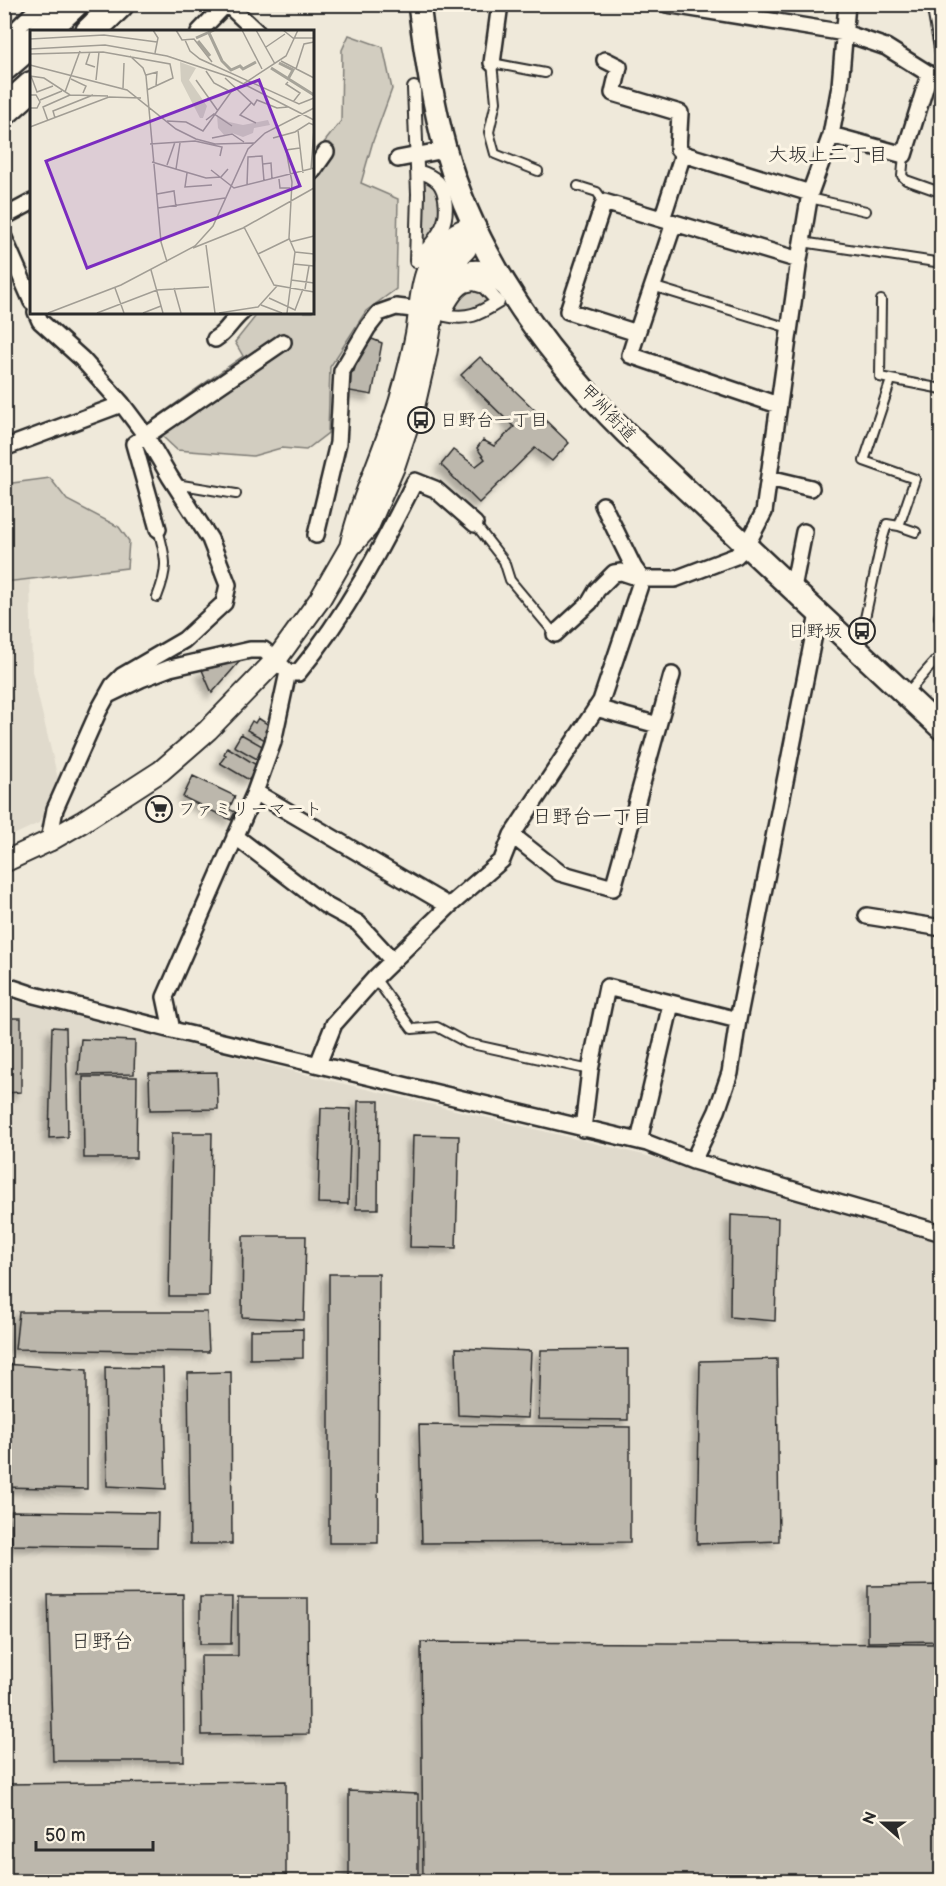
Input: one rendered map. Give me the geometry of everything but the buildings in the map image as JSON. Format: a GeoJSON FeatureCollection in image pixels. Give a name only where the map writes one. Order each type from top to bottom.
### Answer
{"type":"FeatureCollection","features":[{"type":"Feature","properties":{"kind":"highway"},"geometry":{"type":"LineString","coordinates":[[45,30],[73,4]]}},
{"type":"Feature","properties":{"kind":"highway"},"geometry":{"type":"LineString","coordinates":[[92,30],[119,4]]}},
{"type":"Feature","properties":{"kind":"highway"},"geometry":{"type":"LineString","coordinates":[[4,66],[30,44]]}},
{"type":"Feature","properties":{"kind":"highway"},"geometry":{"type":"LineString","coordinates":[[4,111],[30,88]]}},
{"type":"Feature","properties":{"kind":"main road","name":"甲州街道"},"geometry":{"type":"LineString","coordinates":[[420,4],[425,52],[445,150],[475,227],[507,287],[556,357],[626,433],[942,729]]}},
{"type":"Feature","properties":{"kind":"street"},"geometry":{"type":"LineString","coordinates":[[4,41],[42,4]]}},
{"type":"Feature","properties":{"kind":"street"},"geometry":{"type":"LineString","coordinates":[[203,30],[226,4],[255,30]]}},
{"type":"Feature","properties":{"kind":"street"},"geometry":{"type":"LineString","coordinates":[[492,63],[500,4]]}},
{"type":"Feature","properties":{"kind":"street"},"geometry":{"type":"LineString","coordinates":[[666,4],[845,33],[886,47],[935,78],[904,155],[831,135]]}},
{"type":"Feature","properties":{"kind":"street"},"geometry":{"type":"LineString","coordinates":[[555,634],[590,602],[597,590],[614,573],[621,572],[642,579],[675,579],[736,556],[746,546],[764,512],[810,196],[831,135],[840,86],[847,4]]}},
{"type":"Feature","properties":{"kind":"street"},"geometry":{"type":"LineString","coordinates":[[605,60],[619,67],[613,93],[680,113],[678,149],[683,154],[810,196]]}},
{"type":"Feature","properties":{"kind":"street"},"geometry":{"type":"LineString","coordinates":[[398,159],[416,163],[438,183],[444,194],[446,216],[442,228],[416,261],[418,194],[416,163],[414,87]]}},
{"type":"Feature","properties":{"kind":"street"},"geometry":{"type":"LineString","coordinates":[[416,163],[445,150]]}},
{"type":"Feature","properties":{"kind":"street"},"geometry":{"type":"LineString","coordinates":[[314,169],[326,152]]}},
{"type":"Feature","properties":{"kind":"street"},"geometry":{"type":"LineString","coordinates":[[683,154],[652,286],[630,355],[778,405]]}},
{"type":"Feature","properties":{"kind":"street"},"geometry":{"type":"LineString","coordinates":[[637,333],[568,311],[604,202],[799,260]]}},
{"type":"Feature","properties":{"kind":"street"},"geometry":{"type":"LineString","coordinates":[[4,216],[30,203]]}},
{"type":"Feature","properties":{"kind":"street"},"geometry":{"type":"LineString","coordinates":[[4,862],[49,841],[114,803],[160,771],[282,666],[350,547],[368,527],[394,467],[414,407],[437,291],[445,271],[466,249],[475,227]]}},
{"type":"Feature","properties":{"kind":"street"},"geometry":{"type":"LineString","coordinates":[[6,248],[30,298]]}},
{"type":"Feature","properties":{"kind":"street"},"geometry":{"type":"LineString","coordinates":[[433,312],[441,293],[451,281],[463,274],[478,270],[492,276],[507,287]]}},
{"type":"Feature","properties":{"kind":"street"},"geometry":{"type":"LineString","coordinates":[[316,535],[338,443],[342,371],[378,314],[396,307],[433,312]]}},
{"type":"Feature","properties":{"kind":"street"},"geometry":{"type":"LineString","coordinates":[[37,314],[40,321],[82,360],[122,404],[146,436],[210,539],[228,585],[224,603],[184,640],[122,676],[105,696],[56,809],[49,841]]}},
{"type":"Feature","properties":{"kind":"street"},"geometry":{"type":"LineString","coordinates":[[215,339],[227,332],[231,322],[240,314]]}},
{"type":"Feature","properties":{"kind":"street"},"geometry":{"type":"LineString","coordinates":[[158,529],[134,444],[283,342]]}},
{"type":"Feature","properties":{"kind":"street"},"geometry":{"type":"LineString","coordinates":[[4,448],[122,404]]}},
{"type":"Feature","properties":{"kind":"street"},"geometry":{"type":"LineString","coordinates":[[769,478],[811,488]]}},
{"type":"Feature","properties":{"kind":"street"},"geometry":{"type":"LineString","coordinates":[[105,696],[141,679],[207,659],[250,650],[264,651],[282,666],[298,673],[343,612],[380,551],[415,481],[435,489],[475,524]]}},
{"type":"Feature","properties":{"kind":"street"},"geometry":{"type":"LineString","coordinates":[[603,505],[634,568],[642,579]]}},
{"type":"Feature","properties":{"kind":"street"},"geometry":{"type":"LineString","coordinates":[[793,588],[804,532]]}},
{"type":"Feature","properties":{"kind":"street"},"geometry":{"type":"LineString","coordinates":[[318,1064],[334,1024],[375,978],[449,906],[502,860],[512,835],[601,701],[642,579]]}},
{"type":"Feature","properties":{"kind":"street"},"geometry":{"type":"LineString","coordinates":[[693,1161],[717,1111],[730,1073],[738,1020],[818,614]]}},
{"type":"Feature","properties":{"kind":"street"},"geometry":{"type":"LineString","coordinates":[[172,1030],[165,997],[255,792],[273,742],[282,666]]}},
{"type":"Feature","properties":{"kind":"street"},"geometry":{"type":"LineString","coordinates":[[512,835],[560,873],[613,888],[672,675]]}},
{"type":"Feature","properties":{"kind":"street"},"geometry":{"type":"LineString","coordinates":[[596,708],[658,725]]}},
{"type":"Feature","properties":{"kind":"street"},"geometry":{"type":"LineString","coordinates":[[255,792],[449,906]]}},
{"type":"Feature","properties":{"kind":"street"},"geometry":{"type":"LineString","coordinates":[[235,836],[325,905],[358,923],[393,961]]}},
{"type":"Feature","properties":{"kind":"street"},"geometry":{"type":"LineString","coordinates":[[867,916],[942,928]]}},
{"type":"Feature","properties":{"kind":"street"},"geometry":{"type":"LineString","coordinates":[[4,985],[34,995],[172,1030],[639,1142],[693,1161],[942,1233]]}},
{"type":"Feature","properties":{"kind":"street"},"geometry":{"type":"LineString","coordinates":[[583,1129],[590,1070],[607,987],[738,1020]]}},
{"type":"Feature","properties":{"kind":"street"},"geometry":{"type":"LineString","coordinates":[[639,1142],[671,1004]]}},
{"type":"Feature","properties":{"kind":"lane"},"geometry":{"type":"LineString","coordinates":[[931,4],[942,65]]}},
{"type":"Feature","properties":{"kind":"lane"},"geometry":{"type":"LineString","coordinates":[[538,171],[495,154],[489,132],[496,102],[492,63],[545,73]]}},
{"type":"Feature","properties":{"kind":"lane"},"geometry":{"type":"LineString","coordinates":[[904,155],[902,177],[940,192]]}},
{"type":"Feature","properties":{"kind":"lane"},"geometry":{"type":"LineString","coordinates":[[578,186],[597,192],[604,202]]}},
{"type":"Feature","properties":{"kind":"lane"},"geometry":{"type":"LineString","coordinates":[[810,196],[866,211]]}},
{"type":"Feature","properties":{"kind":"lane"},"geometry":{"type":"LineString","coordinates":[[802,242],[942,263]]}},
{"type":"Feature","properties":{"kind":"lane"},"geometry":{"type":"LineString","coordinates":[[652,286],[789,328]]}},
{"type":"Feature","properties":{"kind":"lane"},"geometry":{"type":"LineString","coordinates":[[881,300],[880,377],[942,389]]}},
{"type":"Feature","properties":{"kind":"lane"},"geometry":{"type":"LineString","coordinates":[[891,380],[864,461],[915,480],[898,526]]}},
{"type":"Feature","properties":{"kind":"lane"},"geometry":{"type":"LineString","coordinates":[[174,484],[236,494]]}},
{"type":"Feature","properties":{"kind":"lane"},"geometry":{"type":"LineString","coordinates":[[475,524],[504,561],[510,580],[555,634]]}},
{"type":"Feature","properties":{"kind":"lane"},"geometry":{"type":"LineString","coordinates":[[858,651],[887,524],[916,532]]}},
{"type":"Feature","properties":{"kind":"lane"},"geometry":{"type":"LineString","coordinates":[[157,597],[165,578],[166,556],[158,529]]}},
{"type":"Feature","properties":{"kind":"lane"},"geometry":{"type":"LineString","coordinates":[[939,617],[942,605]]}},
{"type":"Feature","properties":{"kind":"lane"},"geometry":{"type":"LineString","coordinates":[[906,694],[936,660],[942,661]]}},
{"type":"Feature","properties":{"kind":"lane"},"geometry":{"type":"LineString","coordinates":[[375,978],[412,1029],[437,1027],[467,1043],[590,1070]]}},
{"type":"Feature","properties":{"kind":"shaded area"},"geometry":{"type":"Polygon","coordinates":[[[349,35],[383,47],[392,89],[361,183],[398,199],[396,289],[366,311],[330,367],[328,433],[306,450],[281,448],[253,456],[177,450],[148,423],[243,356],[235,342],[257,314],[314,314],[314,155],[341,121],[342,50],[349,35]]]}},
{"type":"Feature","properties":{"kind":"shaded area"},"geometry":{"type":"Polygon","coordinates":[[[422,178],[434,185],[441,203],[438,225],[422,245],[422,178]]]}},
{"type":"Feature","properties":{"kind":"shaded area"},"geometry":{"type":"Polygon","coordinates":[[[474,288],[483,290],[490,301],[472,310],[453,312],[460,297],[474,288]]]}},
{"type":"Feature","properties":{"kind":"shaded area"},"geometry":{"type":"Polygon","coordinates":[[[50,478],[67,500],[119,527],[129,541],[127,568],[5,582],[5,484],[50,478]]]}},
{"type":"Feature","properties":{"kind":"shaded area"},"geometry":{"type":"Polygon","coordinates":[[[30,576],[32,671],[59,783],[39,823],[5,839],[5,578],[30,576]]]}},
{"type":"Feature","properties":{"kind":"shaded area"},"geometry":{"type":"Polygon","coordinates":[[[4,998],[328,1080],[644,1155],[941,1243],[941,1881],[5,1881],[4,998]]]}},
{"type":"Feature","properties":{"kind":"place","name":"日野台一丁目"},"geometry":{"type":"Point","coordinates":[421,420]}},
{"type":"Feature","properties":{"kind":"place","name":"日野坂"},"geometry":{"type":"Point","coordinates":[862,631]}},
{"type":"Feature","properties":{"kind":"place","name":"ファミリーマート"},"geometry":{"type":"Point","coordinates":[159,809]}},
{"type":"Feature","properties":{"kind":"district","name":"大坂上二丁目"},"geometry":{"type":"Point","coordinates":[828,155]}},
{"type":"Feature","properties":{"kind":"district","name":"日野台一丁目"},"geometry":{"type":"Point","coordinates":[592,817]}},
{"type":"Feature","properties":{"kind":"district","name":"日野台"},"geometry":{"type":"Point","coordinates":[102,1641]}}]}
